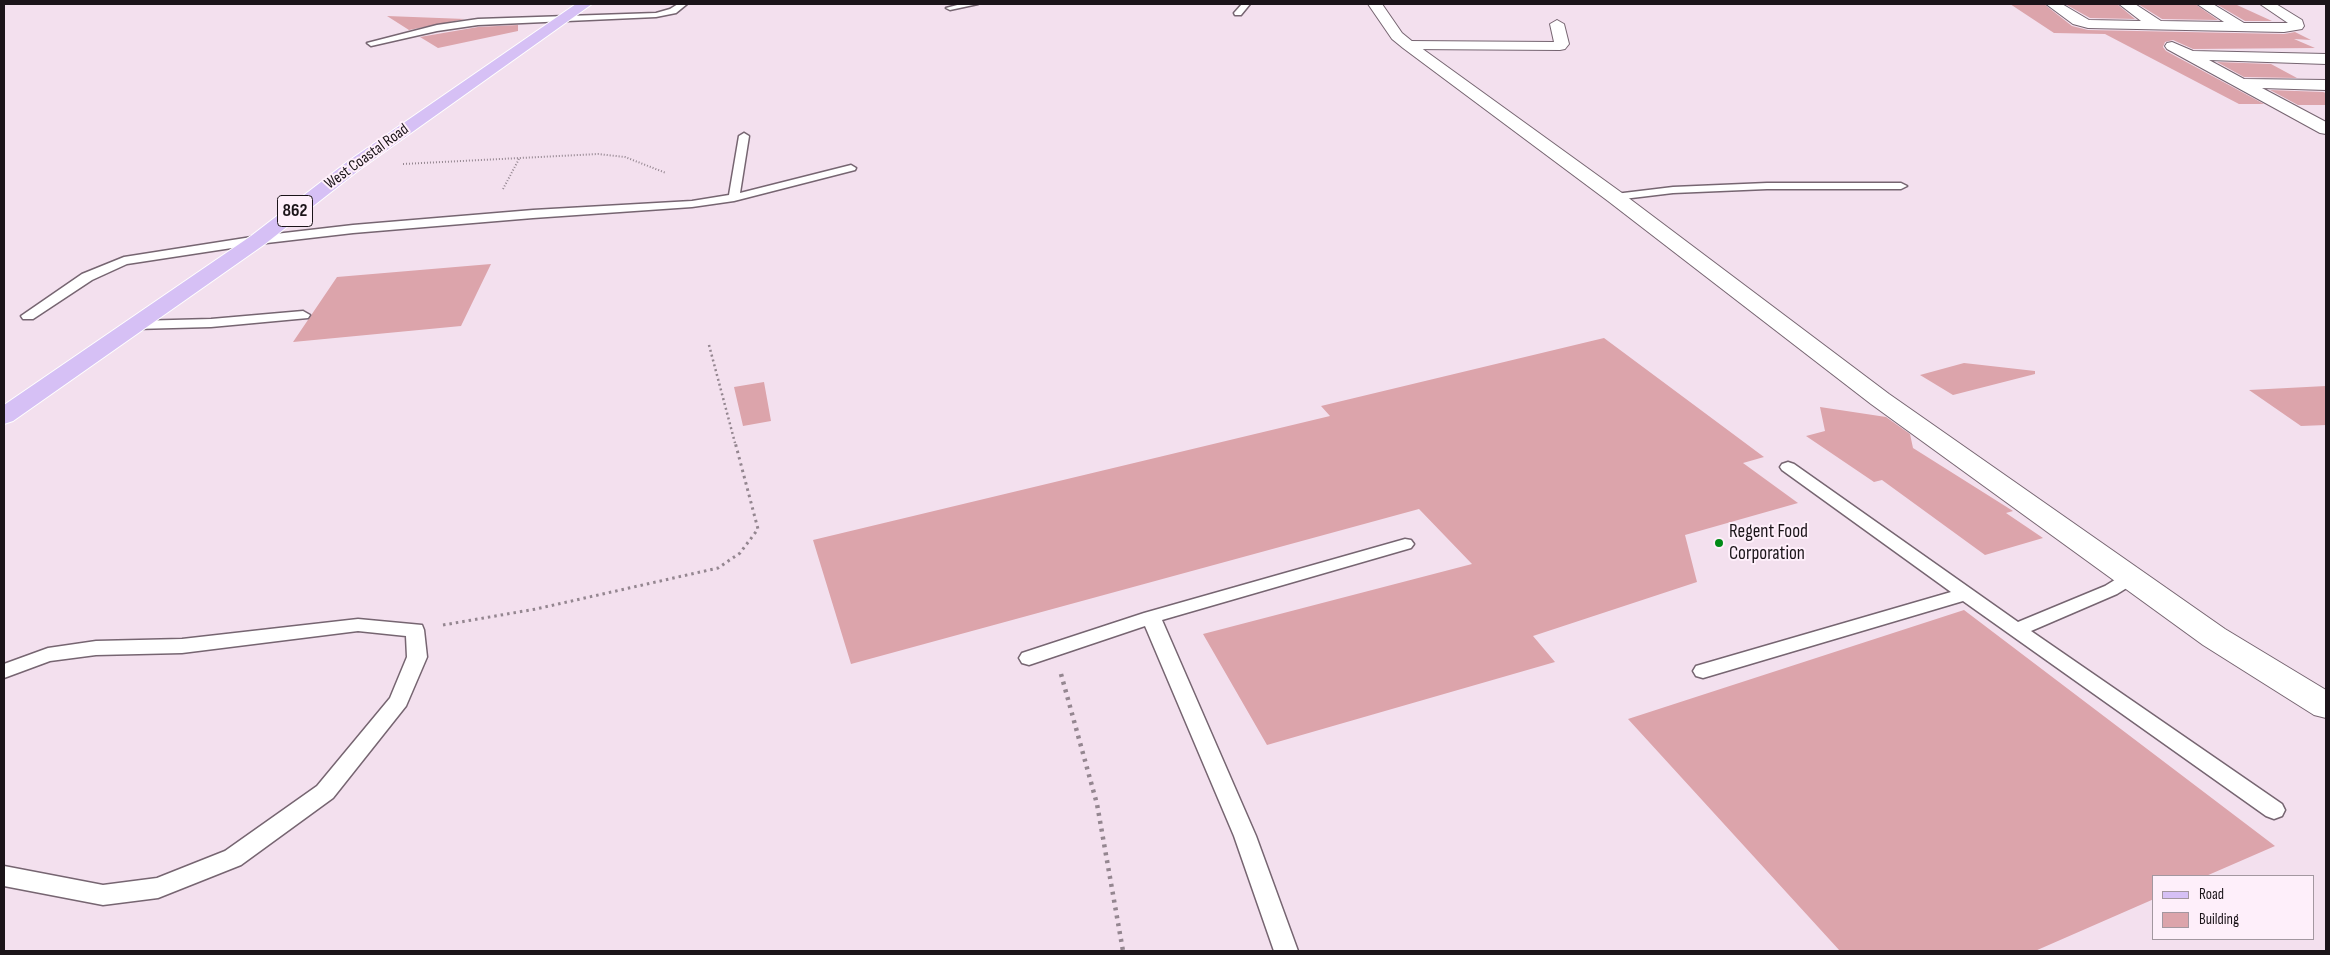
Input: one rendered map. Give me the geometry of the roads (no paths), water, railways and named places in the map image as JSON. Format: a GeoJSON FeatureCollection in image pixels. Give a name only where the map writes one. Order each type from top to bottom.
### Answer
{"type":"FeatureCollection","features":[{"type":"Feature","properties":{"kind":"main road","name":"West Coastal Road"},"geometry":{"type":"LineString","coordinates":[[4,416],[258,240],[353,166],[585,4]]}},
{"type":"Feature","properties":{"kind":"street"},"geometry":{"type":"LineString","coordinates":[[1375,4],[1397,36],[1408,45],[1615,197],[1880,399],[2214,637],[2326,706]]}},
{"type":"Feature","properties":{"kind":"street"},"geometry":{"type":"LineString","coordinates":[[2053,4],[2078,21],[2088,24],[2292,28],[2297,26],[2297,23],[2267,4]]}},
{"type":"Feature","properties":{"kind":"street"},"geometry":{"type":"LineString","coordinates":[[2126,4],[2157,25]]}},
{"type":"Feature","properties":{"kind":"street"},"geometry":{"type":"LineString","coordinates":[[2204,4],[2241,27]]}},
{"type":"Feature","properties":{"kind":"street"},"geometry":{"type":"LineString","coordinates":[[1408,45],[1560,46],[1562,44],[1557,24]]}},
{"type":"Feature","properties":{"kind":"street"},"geometry":{"type":"LineString","coordinates":[[2172,46],[2326,129]]}},
{"type":"Feature","properties":{"kind":"street"},"geometry":{"type":"LineString","coordinates":[[2189,55],[2326,59]]}},
{"type":"Feature","properties":{"kind":"street"},"geometry":{"type":"LineString","coordinates":[[2242,83],[2326,85]]}},
{"type":"Feature","properties":{"kind":"street"},"geometry":{"type":"LineString","coordinates":[[2294,111],[2326,112]]}},
{"type":"Feature","properties":{"kind":"lane"},"geometry":{"type":"LineString","coordinates":[[371,43],[437,28],[478,22],[656,15],[673,11],[683,4]]}},
{"type":"Feature","properties":{"kind":"lane"},"geometry":{"type":"LineString","coordinates":[[950,8],[974,4]]}},
{"type":"Feature","properties":{"kind":"lane"},"geometry":{"type":"LineString","coordinates":[[1238,13],[1246,4]]}},
{"type":"Feature","properties":{"kind":"lane"},"geometry":{"type":"LineString","coordinates":[[734,198],[744,136]]}},
{"type":"Feature","properties":{"kind":"lane"},"geometry":{"type":"LineString","coordinates":[[28,316],[87,277],[124,261],[258,240],[363,228],[533,214],[692,204],[734,198],[852,168]]}},
{"type":"Feature","properties":{"kind":"lane"},"geometry":{"type":"LineString","coordinates":[[1615,197],[1673,190],[1720,188],[1901,186]]}},
{"type":"Feature","properties":{"kind":"lane"},"geometry":{"type":"LineString","coordinates":[[135,325],[211,323],[303,315]]}},
{"type":"Feature","properties":{"kind":"lane"},"geometry":{"type":"LineString","coordinates":[[1788,467],[2016,630],[2274,810]]}},
{"type":"Feature","properties":{"kind":"lane"},"geometry":{"type":"LineString","coordinates":[[1029,658],[1151,617],[1405,544]]}},
{"type":"Feature","properties":{"kind":"lane"},"geometry":{"type":"LineString","coordinates":[[2016,630],[2111,590],[2132,577]]}},
{"type":"Feature","properties":{"kind":"lane"},"geometry":{"type":"LineString","coordinates":[[1702,671],[1966,594]]}},
{"type":"Feature","properties":{"kind":"lane"},"geometry":{"type":"LineString","coordinates":[[1151,617],[1245,836],[1286,951]]}},
{"type":"Feature","properties":{"kind":"lane"},"geometry":{"type":"LineString","coordinates":[[4,671],[48,655],[96,648],[182,646],[358,625],[415,630],[417,658],[398,701],[325,792],[233,858],[158,888],[103,895],[4,876]]}},
{"type":"Feature","properties":{"kind":"place","name":"Regent Food Corporation"},"geometry":{"type":"Point","coordinates":[1719,543]}}]}
